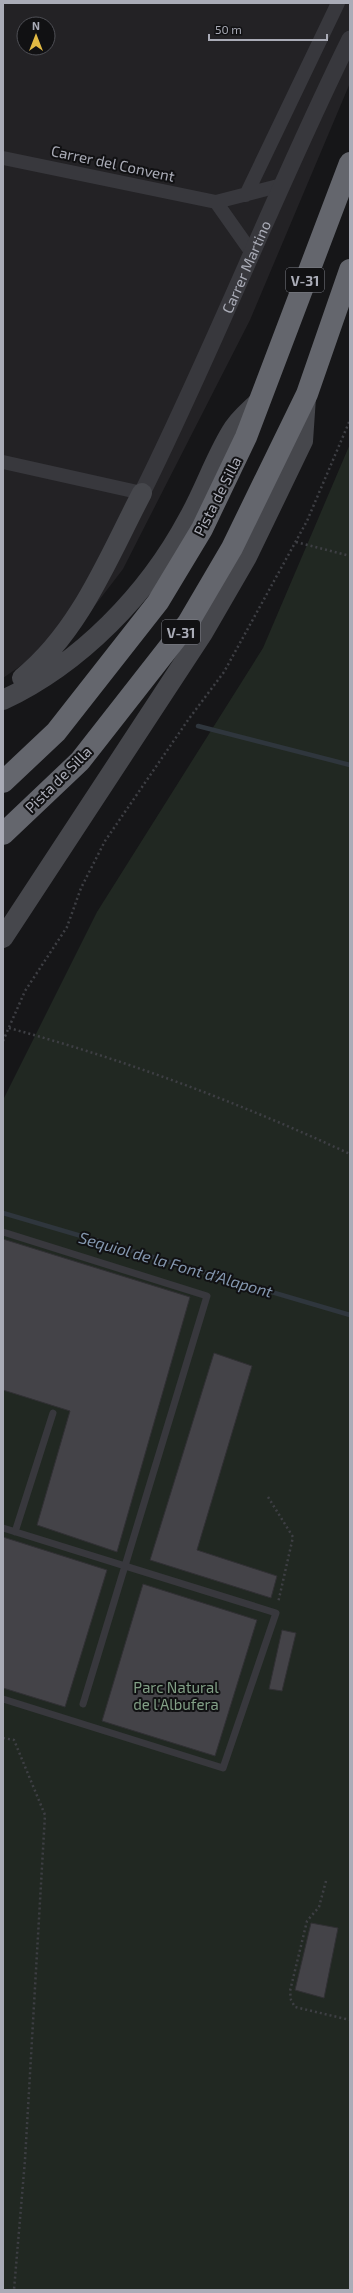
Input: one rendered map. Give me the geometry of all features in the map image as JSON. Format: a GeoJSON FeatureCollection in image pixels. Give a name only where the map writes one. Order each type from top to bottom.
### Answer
{"type":"FeatureCollection","features":[{"type":"Feature","properties":{"kind":"highway","name":"Pista de Silla"},"geometry":{"type":"LineString","coordinates":[[3,782],[56,732],[158,602],[202,529],[246,438],[350,163]]}},
{"type":"Feature","properties":{"kind":"highway","name":"V-31"},"geometry":{"type":"LineString","coordinates":[[307,394],[350,270]]}},
{"type":"Feature","properties":{"kind":"highway","name":"Pista de Silla"},"geometry":{"type":"LineString","coordinates":[[3,834],[80,761],[188,623],[232,548],[307,394]]}},
{"type":"Feature","properties":{"kind":"main road"},"geometry":{"type":"LineString","coordinates":[[3,938],[203,633],[247,557],[303,441],[307,394]]}},
{"type":"Feature","properties":{"kind":"main road"},"geometry":{"type":"LineString","coordinates":[[3,700],[26,690],[81,651],[124,610],[164,558],[188,520],[231,430],[262,398]]}},
{"type":"Feature","properties":{"kind":"main road"},"geometry":{"type":"LineString","coordinates":[[3,693],[40,664],[53,650],[85,602],[142,494]]}},
{"type":"Feature","properties":{"kind":"street"},"geometry":{"type":"LineString","coordinates":[[246,195],[338,3]]}},
{"type":"Feature","properties":{"kind":"street","name":"Carrer Martino"},"geometry":{"type":"LineString","coordinates":[[142,494],[175,428],[314,113],[350,39]]}},
{"type":"Feature","properties":{"kind":"street","name":"Carrer del Convent"},"geometry":{"type":"LineString","coordinates":[[3,158],[216,202],[282,185]]}},
{"type":"Feature","properties":{"kind":"street"},"geometry":{"type":"LineString","coordinates":[[216,202],[252,254]]}},
{"type":"Feature","properties":{"kind":"street"},"geometry":{"type":"LineString","coordinates":[[3,462],[142,494]]}},
{"type":"Feature","properties":{"kind":"lane"},"geometry":{"type":"LineString","coordinates":[[3,1232],[207,1296],[83,1704]]}},
{"type":"Feature","properties":{"kind":"lane"},"geometry":{"type":"LineString","coordinates":[[15,1532],[53,1413]]}},
{"type":"Feature","properties":{"kind":"lane"},"geometry":{"type":"LineString","coordinates":[[3,1528],[276,1613],[224,1768],[3,1699]]}},
{"type":"Feature","properties":{"kind":"path"},"geometry":{"type":"LineString","coordinates":[[3,1041],[25,991],[67,927],[81,888],[105,841],[188,720],[224,672],[296,542],[340,447],[350,420]]}},
{"type":"Feature","properties":{"kind":"path"},"geometry":{"type":"LineString","coordinates":[[296,542],[350,556]]}},
{"type":"Feature","properties":{"kind":"path"},"geometry":{"type":"LineString","coordinates":[[9,1028],[63,1042],[241,1105],[350,1154]]}},
{"type":"Feature","properties":{"kind":"path"},"geometry":{"type":"LineString","coordinates":[[268,1497],[293,1537],[276,1613]]}},
{"type":"Feature","properties":{"kind":"path"},"geometry":{"type":"LineString","coordinates":[[3,1738],[14,1740],[45,1816],[25,2160],[14,2290]]}},
{"type":"Feature","properties":{"kind":"path"},"geometry":{"type":"LineString","coordinates":[[326,1881],[319,1908],[307,1921],[290,1990],[291,2000],[296,2007],[350,2020]]}},
{"type":"Feature","properties":{"kind":"shaded area"},"geometry":{"type":"Polygon","coordinates":[[[3,3],[350,3],[350,83],[250,320],[123,569],[80,625],[3,678],[3,3]]]}},
{"type":"Feature","properties":{"kind":"green space","name":"Parc Natural de l'Albufera"},"geometry":{"type":"Polygon","coordinates":[[[350,444],[350,2290],[3,2290],[3,1100],[97,912],[263,648],[350,444]]]}},
{"type":"Feature","properties":{"kind":"building"},"geometry":{"type":"Polygon","coordinates":[[[3,1239],[190,1297],[117,1552],[37,1525],[70,1411],[3,1390],[3,1239]]]}},
{"type":"Feature","properties":{"kind":"building"},"geometry":{"type":"Polygon","coordinates":[[[214,1353],[252,1366],[197,1550],[277,1576],[271,1598],[150,1560],[214,1353]]]}},
{"type":"Feature","properties":{"kind":"building"},"geometry":{"type":"Polygon","coordinates":[[[3,1537],[107,1570],[65,1707],[3,1688],[3,1537]]]}},
{"type":"Feature","properties":{"kind":"building"},"geometry":{"type":"Polygon","coordinates":[[[143,1584],[257,1620],[215,1756],[102,1721],[143,1584]]]}},
{"type":"Feature","properties":{"kind":"building"},"geometry":{"type":"Polygon","coordinates":[[[282,1630],[296,1633],[282,1691],[269,1689],[282,1630]]]}},
{"type":"Feature","properties":{"kind":"building"},"geometry":{"type":"Polygon","coordinates":[[[311,1923],[338,1928],[324,1998],[295,1990],[311,1923]]]}},
{"type":"Feature","properties":{"kind":"waterway"},"geometry":{"type":"LineString","coordinates":[[198,726],[350,765]]}},
{"type":"Feature","properties":{"kind":"waterway","name":"Sequiol de la Font d’Alapont"},"geometry":{"type":"LineString","coordinates":[[3,1213],[350,1315]]}}]}
